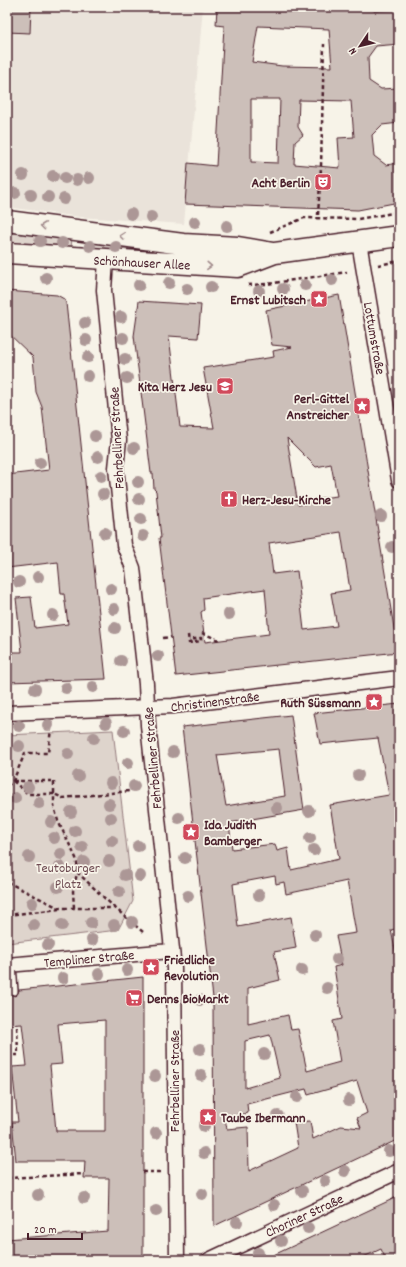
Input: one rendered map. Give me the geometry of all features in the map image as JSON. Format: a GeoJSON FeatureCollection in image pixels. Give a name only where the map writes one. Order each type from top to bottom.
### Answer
{"type":"FeatureCollection","features":[{"type":"Feature","properties":{"kind":"main road","name":"Schönhauser Allee"},"geometry":{"type":"LineString","coordinates":[[7,221],[183,244],[238,247],[275,253]]}},
{"type":"Feature","properties":{"kind":"main road","name":"Schönhauser Allee"},"geometry":{"type":"LineString","coordinates":[[7,253],[238,267],[275,253],[399,236]]}},
{"type":"Feature","properties":{"kind":"street","name":"Lottumstraße"},"geometry":{"type":"LineString","coordinates":[[359,242],[399,480]]}},
{"type":"Feature","properties":{"kind":"street","name":"Fehrbelliner Straße"},"geometry":{"type":"LineString","coordinates":[[106,260],[104,290],[119,440],[117,475],[124,545],[134,568],[171,951],[174,968],[177,1260]]}},
{"type":"Feature","properties":{"kind":"street","name":"Christinenstraße"},"geometry":{"type":"LineString","coordinates":[[7,713],[172,706],[399,678]]}},
{"type":"Feature","properties":{"kind":"street","name":"Templiner Straße"},"geometry":{"type":"LineString","coordinates":[[10,965],[171,951]]}},
{"type":"Feature","properties":{"kind":"street","name":"Choriner Straße"},"geometry":{"type":"LineString","coordinates":[[209,1260],[399,1171]]}},
{"type":"Feature","properties":{"kind":"lane"},"geometry":{"type":"LineString","coordinates":[[10,965],[14,991]]}},
{"type":"Feature","properties":{"kind":"path"},"geometry":{"type":"LineString","coordinates":[[318,215],[324,44]]}},
{"type":"Feature","properties":{"kind":"path"},"geometry":{"type":"LineString","coordinates":[[269,232],[304,218],[358,219],[399,212]]}},
{"type":"Feature","properties":{"kind":"path"},"geometry":{"type":"LineString","coordinates":[[380,265],[399,261]]}},
{"type":"Feature","properties":{"kind":"path"},"geometry":{"type":"LineString","coordinates":[[202,633],[219,640]]}},
{"type":"Feature","properties":{"kind":"path"},"geometry":{"type":"LineString","coordinates":[[188,635],[189,644],[201,642],[201,638],[189,640]]}},
{"type":"Feature","properties":{"kind":"path"},"geometry":{"type":"LineString","coordinates":[[163,638],[171,637]]}},
{"type":"Feature","properties":{"kind":"path"},"geometry":{"type":"LineString","coordinates":[[7,786],[13,781],[25,753],[48,753],[51,728]]}},
{"type":"Feature","properties":{"kind":"path"},"geometry":{"type":"LineString","coordinates":[[13,781],[28,794],[54,794],[63,798],[129,791]]}},
{"type":"Feature","properties":{"kind":"path"},"geometry":{"type":"LineString","coordinates":[[13,781],[54,781],[54,806],[58,821],[76,858],[77,872],[73,891],[74,908]]}},
{"type":"Feature","properties":{"kind":"path"},"geometry":{"type":"LineString","coordinates":[[77,872],[143,932]]}},
{"type":"Feature","properties":{"kind":"path"},"geometry":{"type":"LineString","coordinates":[[7,882],[59,908]]}},
{"type":"Feature","properties":{"kind":"path"},"geometry":{"type":"LineString","coordinates":[[7,914],[59,908],[115,908]]}},
{"type":"Feature","properties":{"kind":"path"},"geometry":{"type":"LineString","coordinates":[[7,1055],[18,1055],[17,1025]]}},
{"type":"Feature","properties":{"kind":"path"},"geometry":{"type":"LineString","coordinates":[[7,1178],[84,1174]]}},
{"type":"Feature","properties":{"kind":"shaded area"},"geometry":{"type":"Polygon","coordinates":[[[7,7],[203,7],[184,224],[79,217],[7,207],[7,7]]]}},
{"type":"Feature","properties":{"kind":"green space"},"geometry":{"type":"Polygon","coordinates":[[[7,229],[72,238],[71,248],[7,243],[7,229]]]}},
{"type":"Feature","properties":{"kind":"green space"},"geometry":{"type":"Polygon","coordinates":[[[87,242],[127,246],[128,250],[86,248],[87,242]]]}},
{"type":"Feature","properties":{"kind":"green space","name":"Teutoburger Platz"},"geometry":{"type":"Polygon","coordinates":[[[113,730],[133,901],[118,930],[7,943],[7,735],[113,730]]]}},
{"type":"Feature","properties":{"kind":"building"},"geometry":{"type":"Polygon","coordinates":[[[7,7],[31,7],[30,33],[7,32],[7,7]]]}},
{"type":"Feature","properties":{"kind":"building"},"geometry":{"type":"Polygon","coordinates":[[[217,7],[370,7],[374,11],[399,9],[399,44],[376,46],[368,57],[369,81],[381,89],[399,88],[399,123],[382,125],[372,135],[374,156],[386,165],[399,163],[399,202],[358,210],[185,204],[188,163],[216,166],[224,26],[216,25],[217,7]],[[258,26],[252,62],[282,66],[332,67],[329,29],[258,26]],[[251,99],[251,162],[278,163],[280,99],[251,99]],[[299,100],[298,127],[303,135],[295,142],[294,164],[340,168],[338,138],[354,137],[351,101],[299,100]]]}},
{"type":"Feature","properties":{"kind":"building"},"geometry":{"type":"Polygon","coordinates":[[[7,291],[57,295],[64,299],[66,303],[106,679],[7,682],[7,652],[22,652],[16,598],[31,597],[35,628],[68,624],[64,594],[61,594],[58,562],[7,568],[7,475],[49,470],[42,407],[36,392],[33,357],[7,332],[7,291]]]}},
{"type":"Feature","properties":{"kind":"building"},"geometry":{"type":"Polygon","coordinates":[[[339,295],[398,652],[176,676],[159,538],[161,538],[156,491],[154,489],[153,473],[151,473],[134,336],[139,301],[201,305],[198,338],[169,336],[180,427],[214,428],[203,368],[274,357],[273,351],[292,347],[272,345],[266,310],[339,295]],[[287,438],[298,505],[317,502],[321,498],[337,496],[331,464],[316,467],[287,438]],[[341,532],[269,543],[273,574],[297,571],[304,630],[337,626],[331,593],[350,590],[341,532]],[[265,589],[203,598],[204,610],[201,612],[205,642],[269,634],[265,589]]]}},
{"type":"Feature","properties":{"kind":"building"},"geometry":{"type":"Polygon","coordinates":[[[399,704],[399,928],[391,930],[399,969],[399,1139],[214,1226],[213,998],[182,727],[291,715],[304,810],[229,823],[232,849],[275,844],[277,851],[288,848],[291,870],[339,859],[330,805],[389,795],[378,738],[320,744],[314,713],[399,704]],[[279,749],[217,755],[226,806],[285,796],[279,749]],[[275,876],[233,884],[238,927],[291,917],[296,948],[274,952],[280,980],[248,988],[248,1024],[288,1015],[291,1030],[298,1029],[307,1071],[340,1062],[333,1021],[342,1019],[334,967],[342,965],[336,936],[356,933],[347,881],[286,894],[284,882],[276,884],[275,876]],[[270,1035],[245,1041],[245,1088],[280,1078],[270,1035]],[[357,1081],[308,1095],[306,1089],[247,1104],[248,1113],[225,1119],[227,1129],[248,1127],[249,1171],[298,1148],[294,1122],[310,1121],[313,1139],[341,1126],[361,1128],[357,1118],[367,1113],[357,1081]]]}},
{"type":"Feature","properties":{"kind":"building"},"geometry":{"type":"Polygon","coordinates":[[[143,977],[143,1260],[7,1260],[7,1239],[108,1231],[109,1178],[84,1178],[85,1161],[16,1161],[12,1122],[18,1122],[12,1067],[27,1066],[22,1024],[7,1025],[7,992],[15,996],[19,990],[143,977]],[[105,1020],[58,1024],[62,1064],[50,1065],[56,1131],[105,1131],[105,1020]]]}},
{"type":"Feature","properties":{"kind":"building"},"geometry":{"type":"Polygon","coordinates":[[[399,1196],[399,1260],[386,1260],[381,1249],[357,1260],[263,1260],[399,1196]]]}},
{"type":"Feature","properties":{"kind":"place","name":"Acht Berlin"},"geometry":{"type":"Point","coordinates":[323,182]}},
{"type":"Feature","properties":{"kind":"place","name":"Ernst Lubitsch"},"geometry":{"type":"Point","coordinates":[319,299]}},
{"type":"Feature","properties":{"kind":"place","name":"Kita Herz Jesu"},"geometry":{"type":"Point","coordinates":[225,386]}},
{"type":"Feature","properties":{"kind":"place","name":"Perl-Gittel Anstreicher"},"geometry":{"type":"Point","coordinates":[362,406]}},
{"type":"Feature","properties":{"kind":"place","name":"Herz-Jesu-Kirche"},"geometry":{"type":"Point","coordinates":[229,499]}},
{"type":"Feature","properties":{"kind":"place","name":"Ruth Süssmann"},"geometry":{"type":"Point","coordinates":[374,702]}},
{"type":"Feature","properties":{"kind":"place","name":"Ida Judith Bamberger"},"geometry":{"type":"Point","coordinates":[191,832]}},
{"type":"Feature","properties":{"kind":"place","name":"Friedliche Revolution"},"geometry":{"type":"Point","coordinates":[151,967]}},
{"type":"Feature","properties":{"kind":"place","name":"Denns BioMarkt"},"geometry":{"type":"Point","coordinates":[134,998]}},
{"type":"Feature","properties":{"kind":"place","name":"Taube Ibermann"},"geometry":{"type":"Point","coordinates":[208,1117]}}]}
